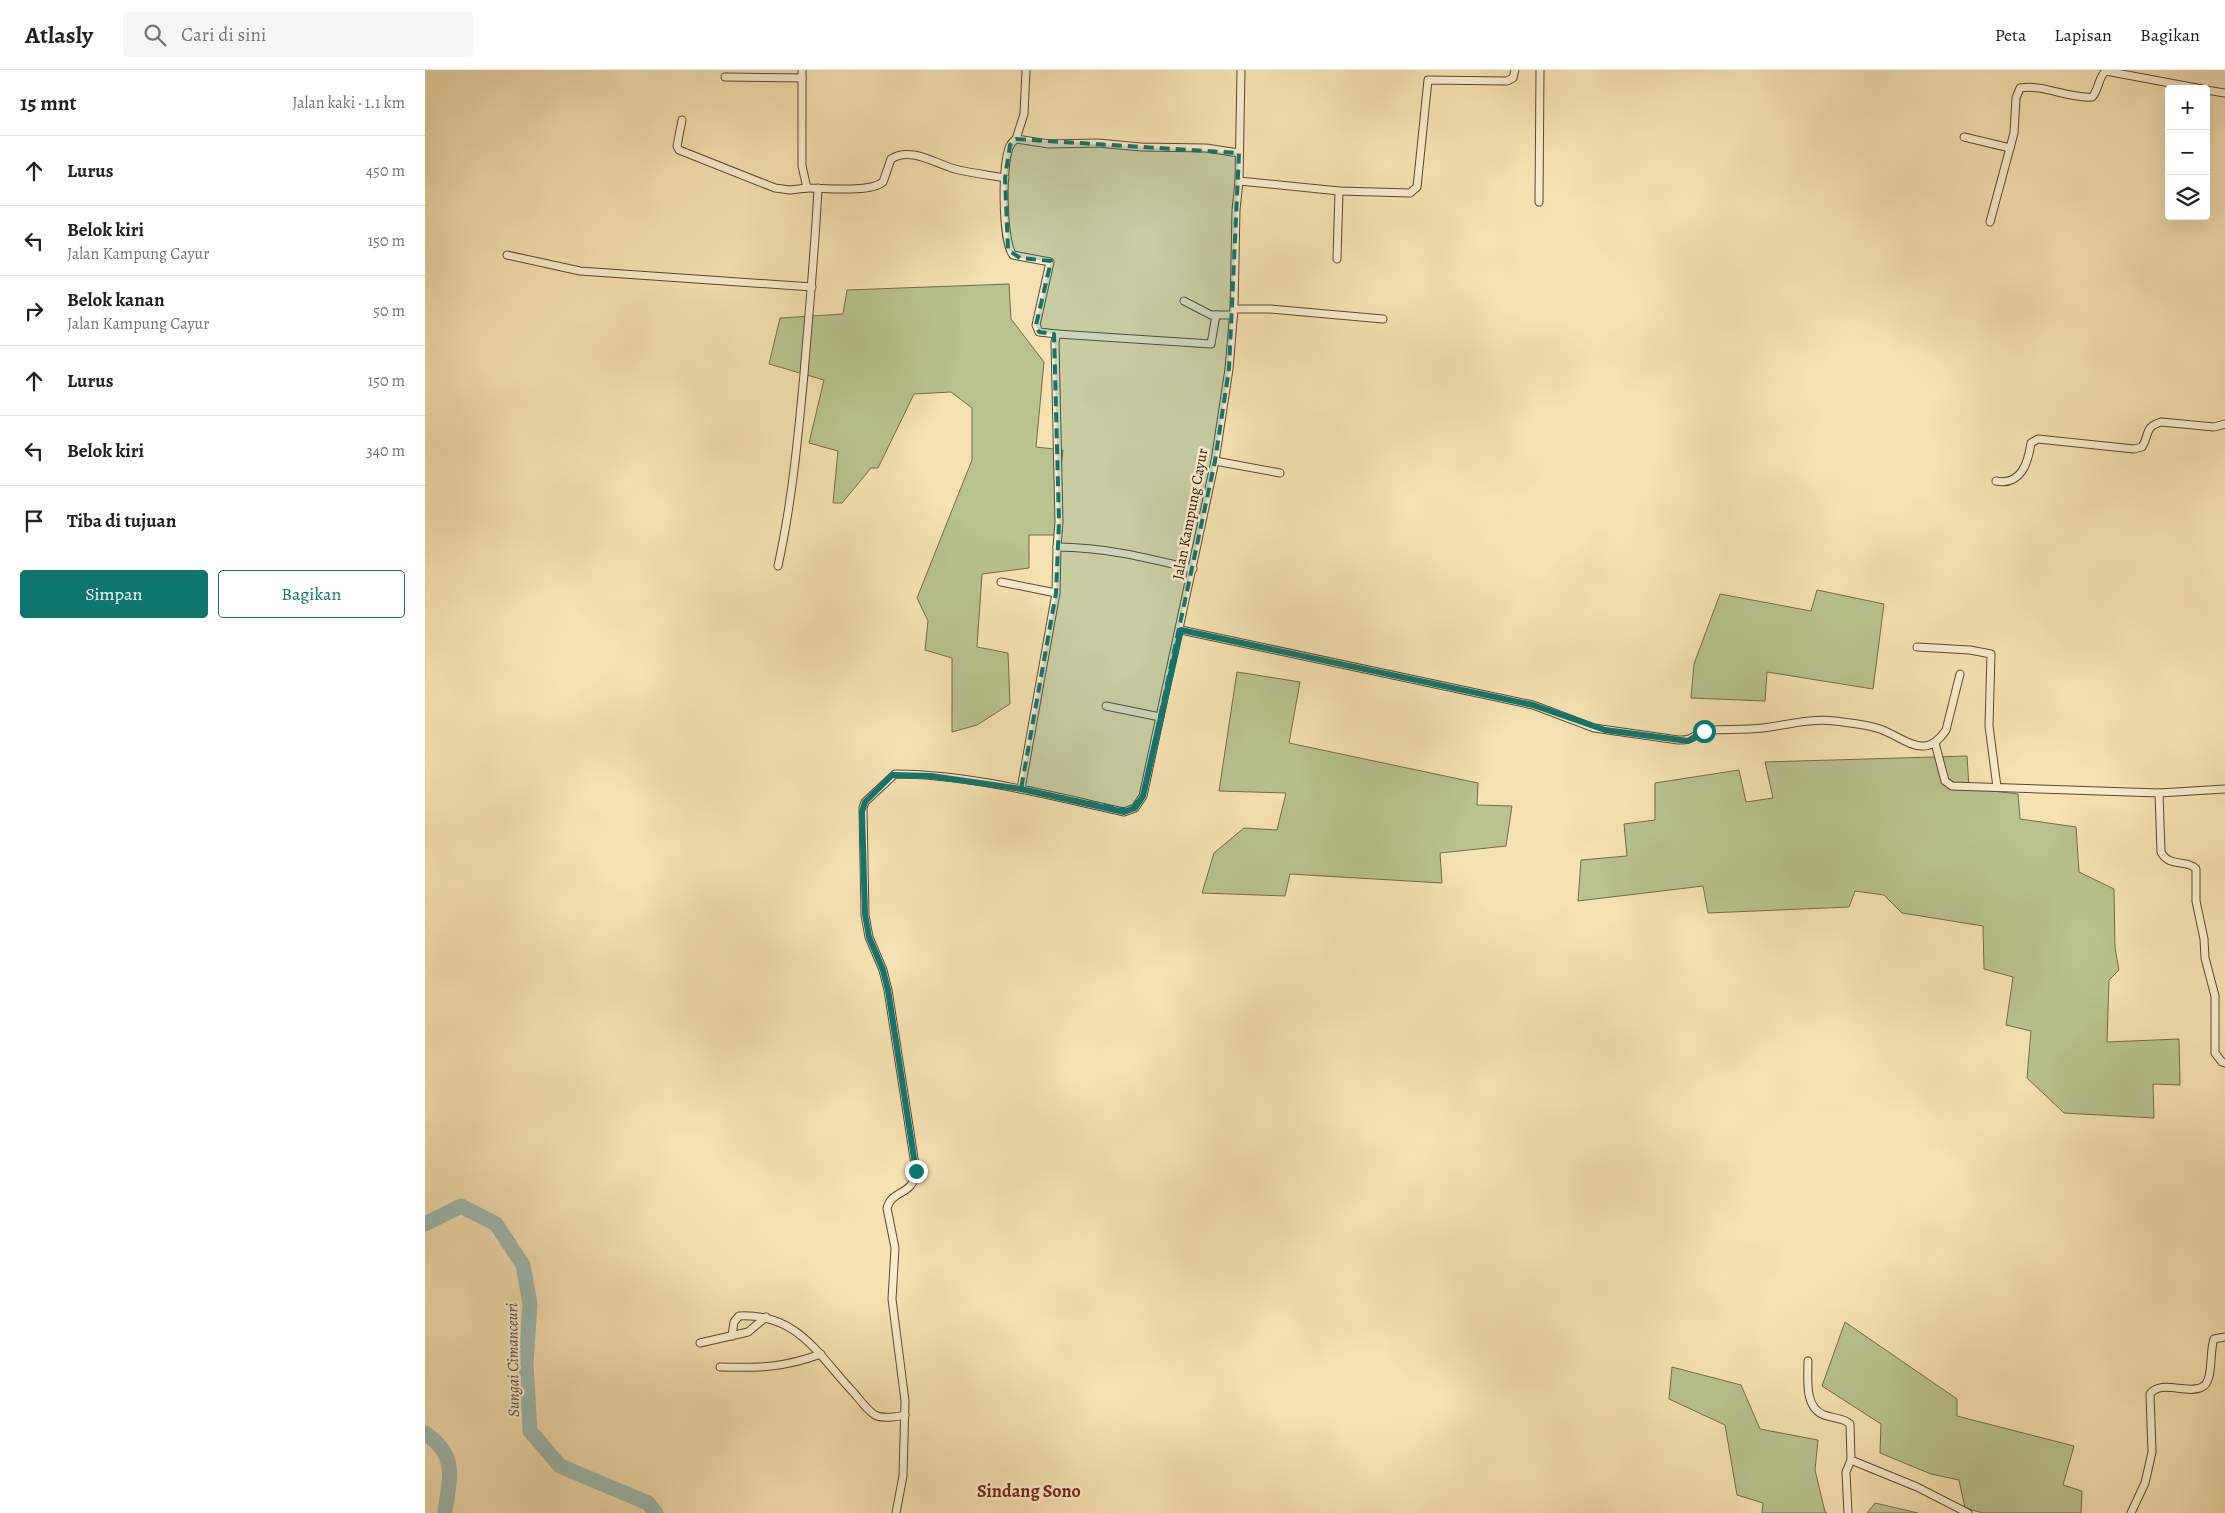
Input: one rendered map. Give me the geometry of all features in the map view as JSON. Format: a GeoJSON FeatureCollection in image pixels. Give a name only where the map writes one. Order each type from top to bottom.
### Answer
{"type":"FeatureCollection","features":[{"type":"Feature","properties":{"kind":"street"},"geometry":{"type":"LineString","coordinates":[[802,70],[802,166],[807,188]]}},
{"type":"Feature","properties":{"kind":"street"},"geometry":{"type":"LineString","coordinates":[[1026,70],[1024,114],[1016,139],[1010,145],[1005,178],[1004,221],[1008,250],[1013,255],[1020,258],[1050,262],[1035,325],[1039,332],[1211,344],[1215,315]]}},
{"type":"Feature","properties":{"kind":"street","name":"Jalan Kampung Cayur"},"geometry":{"type":"LineString","coordinates":[[905,1415],[892,1299],[895,1248],[887,1208],[892,1198],[911,1186],[915,1181],[916,1171],[888,990],[883,970],[869,937],[865,914],[862,812],[865,802],[891,776],[903,774],[931,776],[1021,789],[1124,812],[1135,808],[1143,796],[1181,630],[1215,461],[1229,369],[1239,181],[1241,70]]}},
{"type":"Feature","properties":{"kind":"street"},"geometry":{"type":"LineString","coordinates":[[1239,181],[1339,191],[1406,195],[1413,192],[1417,187],[1428,80],[1507,81],[1513,78],[1515,70]]}},
{"type":"Feature","properties":{"kind":"street"},"geometry":{"type":"LineString","coordinates":[[1539,202],[1540,70]]}},
{"type":"Feature","properties":{"kind":"street"},"geometry":{"type":"LineString","coordinates":[[1990,222],[2014,133],[2016,98],[2020,88],[2041,88],[2076,97],[2092,97],[2103,74],[2106,72],[2179,85]]}},
{"type":"Feature","properties":{"kind":"street"},"geometry":{"type":"LineString","coordinates":[[725,76],[802,78]]}},
{"type":"Feature","properties":{"kind":"street"},"geometry":{"type":"LineString","coordinates":[[2210,91],[2225,93]]}},
{"type":"Feature","properties":{"kind":"street"},"geometry":{"type":"LineString","coordinates":[[682,120],[677,146],[679,150],[775,188],[790,190],[807,188],[866,188],[881,184],[885,179],[889,162],[895,157],[901,156],[918,156],[955,169],[1005,178]]}},
{"type":"Feature","properties":{"kind":"street"},"geometry":{"type":"LineString","coordinates":[[1964,137],[2010,148]]}},
{"type":"Feature","properties":{"kind":"street"},"geometry":{"type":"LineString","coordinates":[[1016,139],[1049,144],[1098,143],[1141,148],[1206,148],[1239,153]]}},
{"type":"Feature","properties":{"kind":"street"},"geometry":{"type":"LineString","coordinates":[[779,566],[790,503],[812,287],[818,188]]}},
{"type":"Feature","properties":{"kind":"street"},"geometry":{"type":"LineString","coordinates":[[1337,259],[1339,191]]}},
{"type":"Feature","properties":{"kind":"street"},"geometry":{"type":"LineString","coordinates":[[507,255],[580,271],[812,287]]}},
{"type":"Feature","properties":{"kind":"street"},"geometry":{"type":"LineString","coordinates":[[1184,301],[1202,311],[1215,315],[1270,309],[1383,319]]}},
{"type":"Feature","properties":{"kind":"street"},"geometry":{"type":"LineString","coordinates":[[1021,789],[1056,593],[1059,522],[1055,342],[1057,334]]}},
{"type":"Feature","properties":{"kind":"street"},"geometry":{"type":"LineString","coordinates":[[1996,481],[2009,481],[2017,478],[2025,469],[2031,443],[2038,439],[2134,449],[2142,447],[2147,429],[2161,422],[2214,427],[2225,424]]}},
{"type":"Feature","properties":{"kind":"street"},"geometry":{"type":"LineString","coordinates":[[1215,461],[1280,473]]}},
{"type":"Feature","properties":{"kind":"street"},"geometry":{"type":"LineString","coordinates":[[1057,547],[1087,547],[1193,569]]}},
{"type":"Feature","properties":{"kind":"street"},"geometry":{"type":"LineString","coordinates":[[1001,582],[1056,593]]}},
{"type":"Feature","properties":{"kind":"street"},"geometry":{"type":"LineString","coordinates":[[1181,630],[1533,705],[1594,728],[1655,738],[1688,741],[1700,733],[1710,730],[1755,728],[1817,720],[1879,728],[1914,745],[1922,746],[1935,743],[1946,730],[1950,720],[1960,674]]}},
{"type":"Feature","properties":{"kind":"street"},"geometry":{"type":"LineString","coordinates":[[1917,647],[1970,650],[1991,654],[1989,726],[1997,787]]}},
{"type":"Feature","properties":{"kind":"street"},"geometry":{"type":"LineString","coordinates":[[1106,706],[1160,717]]}},
{"type":"Feature","properties":{"kind":"street"},"geometry":{"type":"LineString","coordinates":[[1935,743],[1946,783],[1957,786],[2159,793],[2225,789]]}},
{"type":"Feature","properties":{"kind":"street"},"geometry":{"type":"LineString","coordinates":[[2159,793],[2160,847],[2164,858],[2171,862],[2193,865],[2196,869],[2196,901],[2204,939],[2205,958],[2215,996],[2215,1053],[2225,1063]]}},
{"type":"Feature","properties":{"kind":"street"},"geometry":{"type":"LineString","coordinates":[[732,1336],[734,1322],[739,1316],[766,1317],[778,1320],[787,1325],[821,1354],[838,1376],[876,1416],[905,1415],[903,1476],[896,1513]]}},
{"type":"Feature","properties":{"kind":"street"},"geometry":{"type":"LineString","coordinates":[[700,1344],[751,1330],[766,1317]]}},
{"type":"Feature","properties":{"kind":"street"},"geometry":{"type":"LineString","coordinates":[[2131,1513],[2145,1482],[2152,1452],[2150,1394],[2153,1390],[2160,1388],[2181,1390],[2202,1388],[2207,1383],[2209,1375],[2211,1346],[2215,1340],[2225,1337]]}},
{"type":"Feature","properties":{"kind":"street"},"geometry":{"type":"LineString","coordinates":[[720,1367],[772,1368],[799,1362],[821,1354]]}},
{"type":"Feature","properties":{"kind":"street"},"geometry":{"type":"LineString","coordinates":[[1808,1361],[1812,1407],[1824,1415],[1844,1419],[1850,1424],[1851,1460],[1846,1472],[1847,1513]]}},
{"type":"Feature","properties":{"kind":"street"},"geometry":{"type":"LineString","coordinates":[[1851,1460],[1917,1487],[1968,1513]]}},
{"type":"Feature","properties":{"kind":"highlighted area"},"geometry":{"type":"Polygon","coordinates":[[[1016,139],[1239,153],[1229,369],[1215,461],[1143,796],[1129,811],[1021,789],[1056,593],[1059,522],[1054,334],[1039,332],[1036,325],[1051,261],[1020,258],[1008,250],[1005,178],[1010,145],[1016,139]]]}},
{"type":"Feature","properties":{"kind":"green space"},"geometry":{"type":"Polygon","coordinates":[[[1009,284],[1011,319],[1044,362],[1036,447],[1063,450],[1056,510],[1057,535],[1029,535],[1029,568],[982,574],[977,647],[1008,653],[1010,704],[977,725],[952,732],[952,658],[925,650],[928,621],[917,598],[972,460],[972,408],[951,392],[914,394],[878,468],[871,468],[842,503],[833,503],[838,451],[809,443],[824,380],[769,364],[780,318],[843,314],[847,290],[1009,284]]]}},
{"type":"Feature","properties":{"kind":"green space"},"geometry":{"type":"Polygon","coordinates":[[[1817,590],[1884,604],[1873,689],[1767,672],[1765,701],[1691,698],[1694,664],[1720,594],[1811,611],[1817,590]]]}},
{"type":"Feature","properties":{"kind":"green space"},"geometry":{"type":"Polygon","coordinates":[[[1237,672],[1300,682],[1289,743],[1478,783],[1477,805],[1512,806],[1506,846],[1440,853],[1442,883],[1290,874],[1285,896],[1202,893],[1214,853],[1244,828],[1277,830],[1286,793],[1219,791],[1237,672]]]}},
{"type":"Feature","properties":{"kind":"green space"},"geometry":{"type":"Polygon","coordinates":[[[1967,756],[1969,788],[2018,794],[2020,819],[2076,827],[2079,872],[2114,889],[2115,948],[2119,970],[2109,980],[2107,1042],[2179,1039],[2180,1085],[2153,1084],[2154,1118],[2064,1113],[2027,1078],[2031,1031],[2006,1025],[2013,977],[1984,969],[1983,926],[1902,913],[1884,895],[1855,891],[1849,907],[1708,913],[1703,886],[1578,901],[1581,860],[1627,856],[1624,824],[1655,820],[1655,783],[1739,770],[1746,802],[1773,798],[1765,762],[1967,756]]]}},
{"type":"Feature","properties":{"kind":"green space"},"geometry":{"type":"Polygon","coordinates":[[[1845,1322],[1957,1399],[1957,1416],[2074,1446],[2063,1485],[2082,1491],[2081,1513],[1983,1513],[1965,1508],[1959,1480],[1931,1474],[1880,1453],[1881,1424],[1822,1386],[1845,1322]]]}},
{"type":"Feature","properties":{"kind":"green space"},"geometry":{"type":"Polygon","coordinates":[[[1672,1367],[1741,1385],[1760,1429],[1818,1440],[1815,1470],[1825,1512],[1827,1513],[1762,1513],[1763,1503],[1737,1495],[1725,1425],[1669,1399],[1672,1367]]]}},
{"type":"Feature","properties":{"kind":"green space"},"geometry":{"type":"Polygon","coordinates":[[[1875,1503],[1918,1513],[1867,1513],[1875,1503]]]}},
{"type":"Feature","properties":{"kind":"waterway","name":"Sungai Cimanceuri"},"geometry":{"type":"LineString","coordinates":[[425,1224],[461,1206],[496,1224],[523,1265],[530,1304],[526,1364],[530,1431],[560,1466],[648,1503],[656,1513]]}},
{"type":"Feature","properties":{"kind":"waterway","name":"Sungai Cimanceuri"},"geometry":{"type":"LineString","coordinates":[[425,1433],[436,1442],[447,1459],[449,1478],[445,1513]]}},
{"type":"Feature","properties":{"kind":"district","name":"Sindang Sono"},"geometry":{"type":"Point","coordinates":[1029,1491]}},
{"type":"Feature","properties":{"kind":"route"},"geometry":{"type":"LineString","coordinates":[[916,1171],[888,990],[878,956],[869,937],[865,914],[862,812],[865,802],[892,775],[931,776],[1021,789],[1124,812],[1135,808],[1143,796],[1181,630],[1533,705],[1594,728],[1655,738],[1688,741],[1704,731]]}}]}
